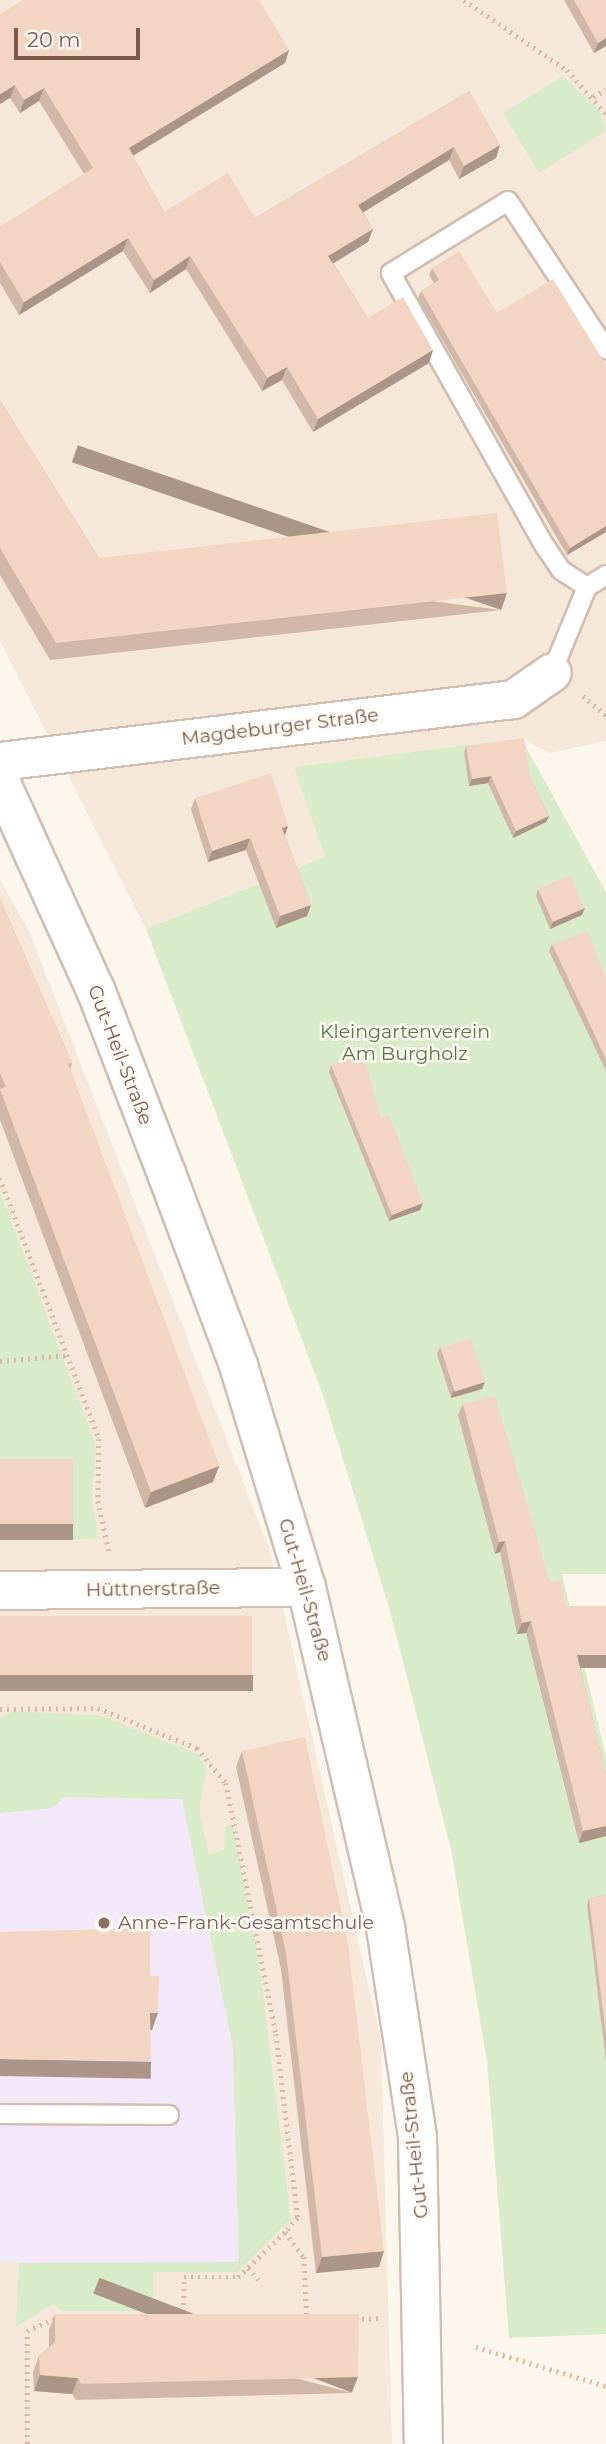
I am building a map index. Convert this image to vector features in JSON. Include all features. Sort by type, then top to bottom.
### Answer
[{"type":"street","name":"Magdeburger Straße","points":[[0,761],[513,699],[552,672]]},
{"type":"street","name":"Gut-Heil-Straße","points":[[0,781],[95,989],[166,1173],[238,1365],[306,1587],[385,1927],[417,2137],[423,2444]]},
{"type":"street","name":"Hüttnerstraße","points":[[0,1590],[306,1587]]},
{"type":"lane","points":[[587,587],[561,570],[544,545],[391,274],[509,201],[606,349]]},
{"type":"lane","points":[[552,672],[587,587],[606,575]]},
{"type":"lane","points":[[0,2114],[169,2115]]},
{"type":"path","points":[[464,0],[567,70],[606,114]]},
{"type":"path","points":[[593,97],[606,89]]},
{"type":"path","points":[[0,1178],[99,1439],[98,1501],[117,1589]]},
{"type":"path","points":[[0,1361],[68,1355]]},
{"type":"path","points":[[0,1709],[98,1708],[197,1748],[226,1783],[276,2034],[298,2218],[238,2277],[184,2277],[183,2319]]},
{"type":"path","points":[[285,2232],[304,2257],[307,2319]]},
{"type":"path","points":[[248,2267],[262,2283]]},
{"type":"path","points":[[27,2444],[27,2331],[37,2322],[65,2318]]},
{"type":"path","points":[[349,2319],[377,2318]]},
{"type":"path","points":[[170,2319],[197,2319]]},
{"type":"path","points":[[293,2319],[321,2319]]},
{"type":"path","points":[[476,2347],[606,2386]]},
{"type":"shaded area","points":[[0,0],[606,0],[606,741],[549,753],[521,738],[294,767],[325,857],[146,929],[0,641]]},
{"type":"shaded area","points":[[0,880],[29,931],[270,1551],[381,2042],[392,2444],[0,2444]]},
{"type":"shaded area","name":"Anne-Frank-Gesamtschule","points":[[0,1796],[182,1799],[233,2047],[239,2262],[0,2262]]},
{"type":"green space","points":[[563,76],[600,111],[606,131],[539,173],[503,113]]},
{"type":"green space","name":"Kleingartenverein Am Burgholz","points":[[521,738],[606,892],[606,1574],[562,1574],[606,1757],[606,2334],[509,2338],[487,2061],[451,1849],[388,1604],[323,1395],[146,929],[325,857],[294,767]]},
{"type":"green space","points":[[0,1191],[96,1446],[92,1501],[99,1538],[67,1540],[0,1476]]},
{"type":"green space","points":[[14,1711],[101,1716],[198,1754],[207,1769],[199,1809],[209,1855],[224,1850],[225,1826],[233,1825],[261,1976],[291,2219],[238,2272],[153,2272],[153,2311],[62,2311],[53,2304],[16,2327],[19,2263],[239,2262],[233,2047],[182,1799],[64,1797],[53,1808],[0,1813],[0,1717]]},
{"type":"building","points":[[23,0],[259,0],[289,50],[129,148],[164,212],[228,173],[255,218],[469,91],[500,145],[464,166],[454,147],[358,205],[373,229],[328,256],[368,318],[403,297],[433,350],[318,419],[287,367],[267,378],[190,256],[154,280],[128,238],[24,302],[0,262],[0,227],[93,168],[44,88],[24,100],[15,85],[0,94],[0,14]]},
{"type":"building","points":[[574,0],[606,0],[606,38],[598,43]]},
{"type":"building","points":[[459,251],[497,313],[553,279],[606,365],[606,526],[570,548],[421,291],[439,280],[432,268]]},
{"type":"building","points":[[0,400],[99,558],[497,513],[507,593],[56,643],[0,548]]},
{"type":"building","points":[[524,738],[530,776],[549,816],[516,831],[491,776],[472,779],[466,746]]},
{"type":"building","points":[[271,773],[288,826],[282,828],[311,905],[280,916],[250,838],[212,851],[195,798]]},
{"type":"building","points":[[570,875],[585,908],[553,922],[538,889]]},
{"type":"building","points":[[0,899],[72,1063],[68,1064],[219,1466],[151,1492],[0,1089],[6,1087],[0,1073]]},
{"type":"building","points":[[588,931],[606,979],[606,1059],[552,944]]},
{"type":"building","points":[[363,1055],[381,1118],[389,1115],[423,1203],[392,1215],[331,1065]]},
{"type":"building","points":[[471,1338],[485,1382],[455,1392],[441,1348]]},
{"type":"building","points":[[495,1396],[550,1582],[561,1580],[566,1606],[606,1606],[606,1655],[577,1655],[606,1774],[606,1826],[583,1831],[531,1621],[522,1623],[505,1541],[499,1542],[463,1404]]},
{"type":"building","points":[[0,1459],[73,1459],[73,1524],[0,1524]]},
{"type":"building","points":[[0,1616],[252,1616],[252,1675],[0,1675]]},
{"type":"building","points":[[305,1737],[348,1944],[384,2251],[322,2257],[286,1953],[242,1751]]},
{"type":"building","points":[[606,1895],[606,2035],[589,1898]]},
{"type":"building","points":[[150,1928],[150,1976],[159,1976],[158,2013],[150,2013],[151,2061],[0,2059],[0,1932]]},
{"type":"building","points":[[55,2314],[359,2314],[358,2377],[81,2384],[78,2378],[40,2375],[39,2356],[55,2342]]},
{"type":"place","name":"Anne-Frank-Gesamtschule","points":[[104,1923]]}]
